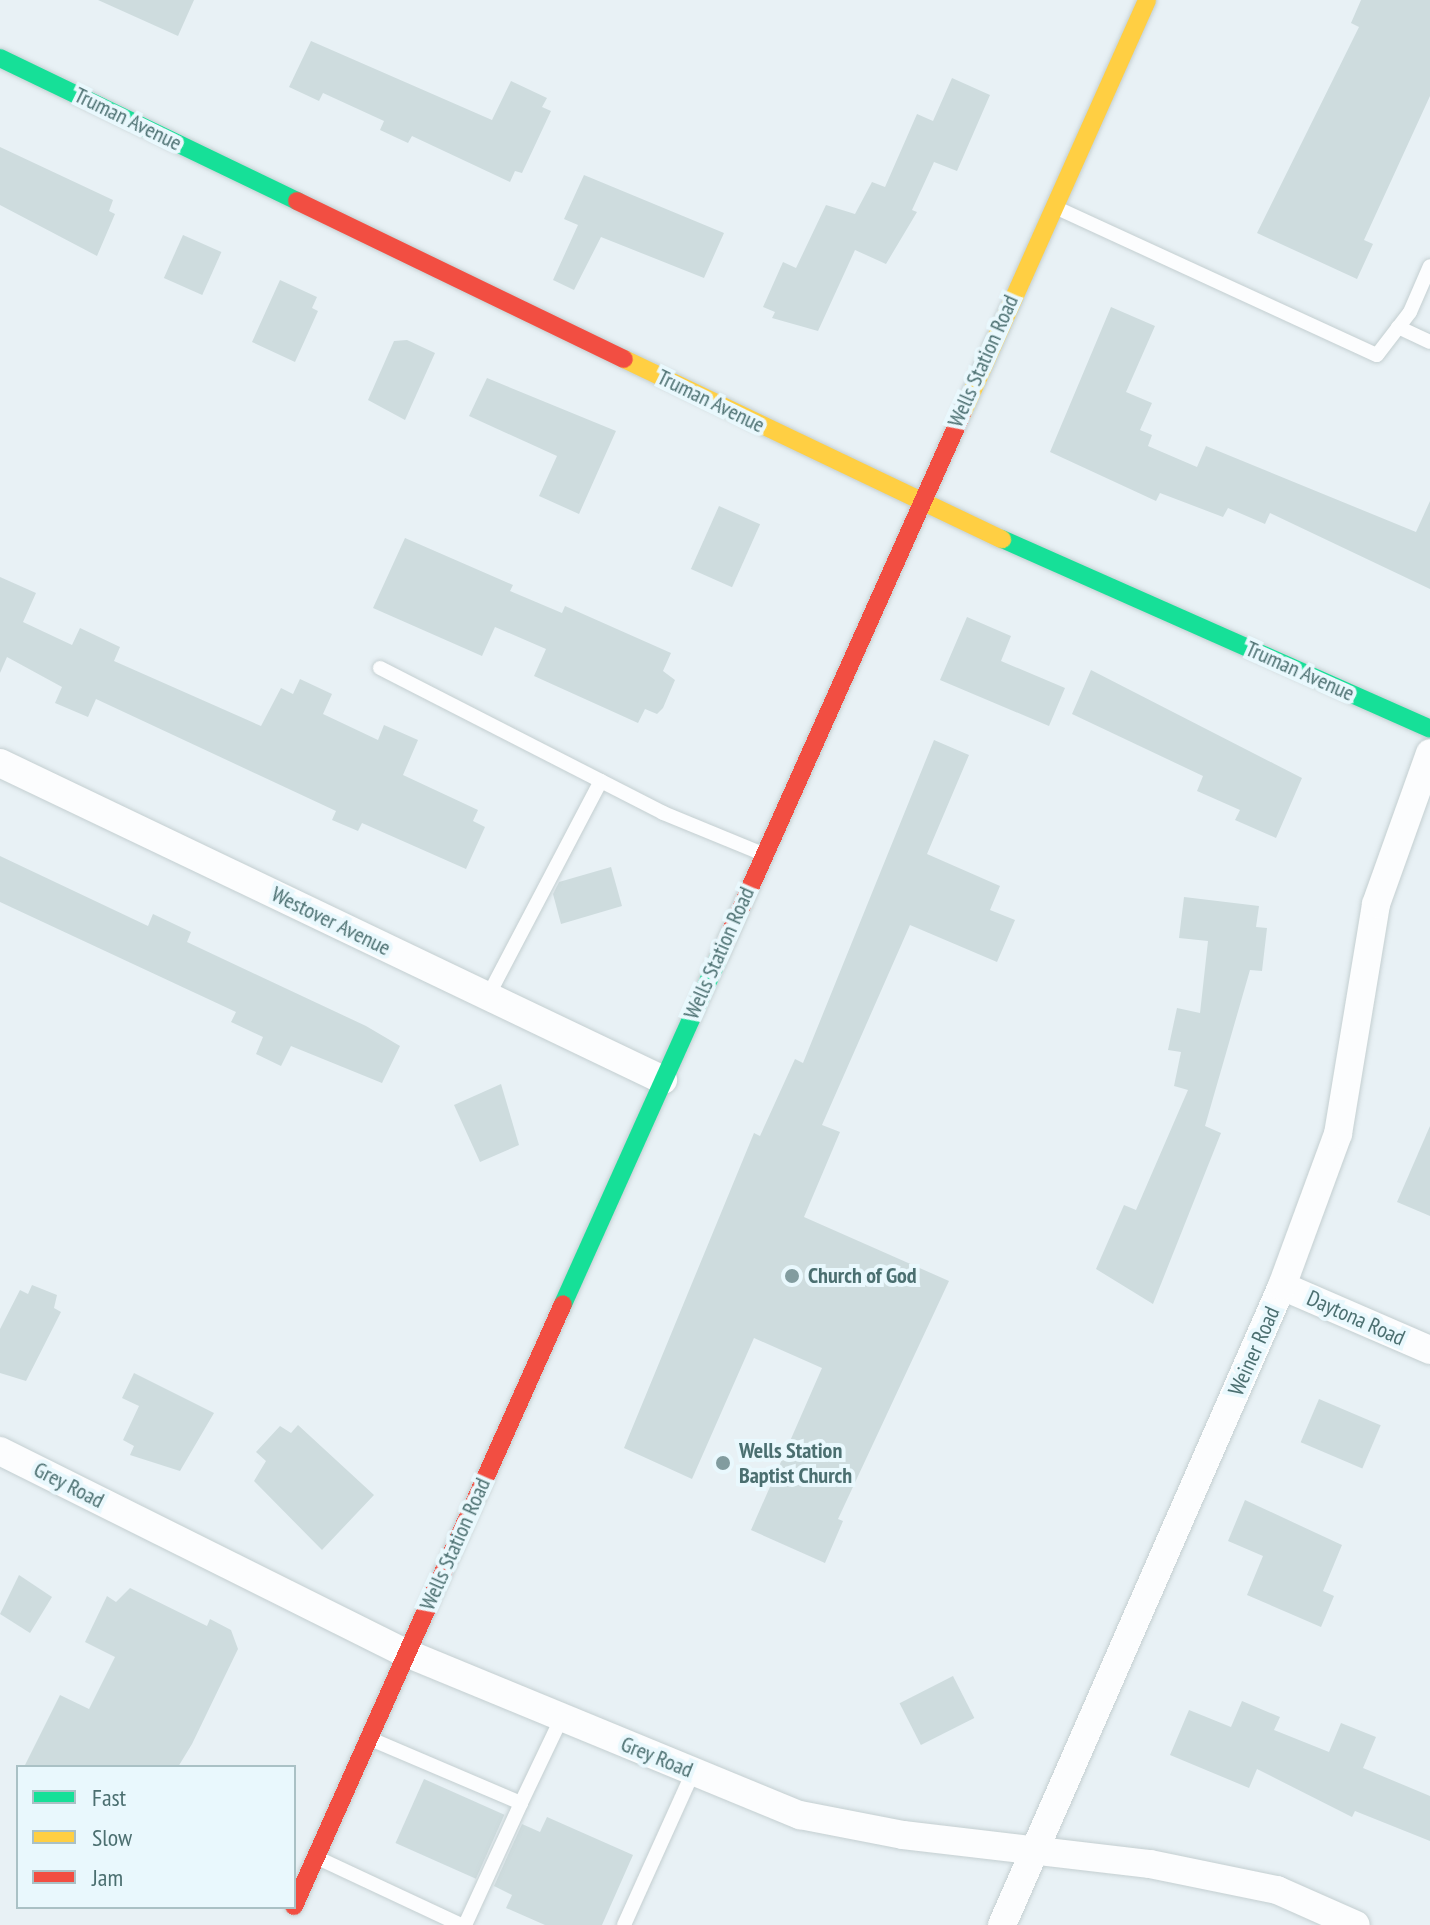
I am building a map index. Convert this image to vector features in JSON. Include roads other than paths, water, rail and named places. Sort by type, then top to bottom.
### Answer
[{"type":"street","name":"Wells Station Road","points":[[296,1902],[1147,0]]},
{"type":"street","name":"Truman Avenue","points":[[0,58],[920,502],[1430,729]]},
{"type":"street","name":"Weiner Road","points":[[1002,1925],[1282,1286],[1338,1134],[1376,904],[1430,753]]},
{"type":"street","name":"Westover Avenue","points":[[0,763],[663,1080]]},
{"type":"street","name":"Daytona Road","points":[[1282,1286],[1430,1350]]},
{"type":"street","name":"Grey Road","points":[[0,1451],[406,1653],[800,1815],[1036,1852],[1150,1864],[1277,1890],[1356,1925]]},
{"type":"lane","points":[[1053,206],[1377,355],[1398,327],[1430,266]]},
{"type":"lane","points":[[1398,327],[1430,342]]},
{"type":"lane","points":[[380,668],[601,781],[763,854]]},
{"type":"lane","points":[[488,996],[601,781]]},
{"type":"lane","points":[[316,1857],[463,1925],[562,1717]]},
{"type":"lane","points":[[368,1738],[521,1803]]},
{"type":"lane","points":[[624,1925],[693,1772]]},
{"type":"place","name":"Church of God","points":[[792,1276]]},
{"type":"place","name":"Wells Station Baptist Church","points":[[723,1463]]}]
